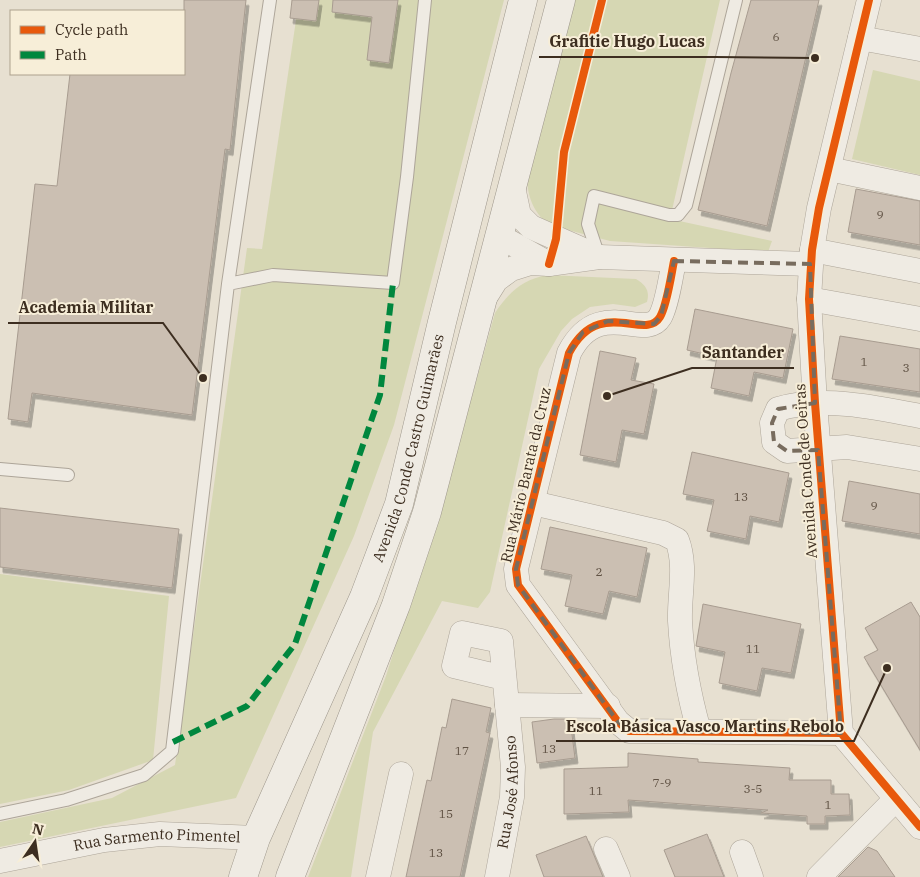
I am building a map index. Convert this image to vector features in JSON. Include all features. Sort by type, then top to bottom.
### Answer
[{"type":"main road","name":"Avenida Conde Castro Guimarães","points":[[243,877],[256,838],[364,597],[399,504],[473,193],[522,0]]},
{"type":"main road","name":"Avenida Conde Castro Guimarães","points":[[290,877],[396,605],[427,512],[486,296],[561,0]]},
{"type":"main road","points":[[473,193],[487,229],[501,237]]},
{"type":"street","name":"Avenida Conde de Oeiras","points":[[841,733],[818,450],[809,299],[811,257],[819,208],[869,0]]},
{"type":"street","points":[[860,38],[920,49]]},
{"type":"street","points":[[829,169],[920,188]]},
{"type":"street","points":[[513,187],[519,215],[531,227],[599,257]]},
{"type":"street","points":[[501,237],[549,264]]},
{"type":"street","points":[[486,296],[496,280],[511,269],[530,263],[549,264],[599,257],[674,261],[811,257],[920,271]]},
{"type":"street","name":"Rua Mário Barata da Cruz","points":[[674,261],[661,316],[654,324],[645,325],[608,321],[595,324],[583,332],[569,353],[516,568],[518,585],[618,722],[629,731],[841,733]]},
{"type":"street","points":[[809,299],[920,319]]},
{"type":"street","points":[[920,416],[894,410],[815,403],[795,404],[778,409],[772,423],[774,442],[787,451],[847,447],[920,459]]},
{"type":"street","name":"Rua Mário Barata da Cruz","points":[[533,503],[663,533],[677,540],[682,553],[680,618],[683,659],[699,731]]},
{"type":"street","name":"Rua José Afonso","points":[[497,877],[512,796],[513,767],[504,678]]},
{"type":"street","points":[[507,705],[608,706]]},
{"type":"street","points":[[841,733],[895,800],[920,827]]},
{"type":"street","points":[[378,877],[401,774]]},
{"type":"street","points":[[819,877],[895,800]]},
{"type":"street","name":"Rua Sarmento Pimentel","points":[[0,861],[104,840],[160,834],[256,838]]},
{"type":"street","points":[[606,849],[618,877]]},
{"type":"street","points":[[742,852],[751,877]]},
{"type":"lane","points":[[0,814],[66,800],[144,775],[172,751],[228,284],[270,0]]},
{"type":"lane","points":[[228,284],[273,275],[393,283],[407,176],[425,0]]},
{"type":"lane","points":[[599,257],[588,224],[594,196],[669,215],[678,215],[686,205],[736,0]]},
{"type":"lane","points":[[0,469],[68,475]]},
{"type":"highlighted area","points":[[674,261],[810,264],[815,403],[778,409],[772,423],[774,442],[787,451],[818,450],[841,733],[629,731],[618,722],[518,585],[516,569],[569,353],[583,332],[608,321],[654,324],[661,316]]},
{"type":"green space","points":[[299,0],[504,0],[394,425],[354,536],[236,798],[0,847],[0,822],[112,798],[175,765],[247,248],[262,249]]},
{"type":"green space","points":[[572,0],[720,0],[670,219],[772,241],[768,252],[610,241],[549,225],[539,215],[530,197],[527,175]]},
{"type":"green space","points":[[873,70],[920,81],[920,175],[852,159]]},
{"type":"green space","points":[[547,275],[636,279],[646,289],[648,295],[647,302],[635,307],[613,304],[590,307],[572,319],[561,331],[539,369],[490,592],[478,608],[442,601],[373,732],[351,877],[308,877],[386,676],[454,461],[495,313],[517,288],[530,280]]},
{"type":"green space","points":[[0,574],[169,596],[153,760],[69,790],[0,804]]},
{"type":"building","points":[[184,0],[246,0],[230,150],[225,149],[192,415],[32,393],[28,422],[8,419],[35,184],[57,186],[70,75],[185,75]]},
{"type":"building","points":[[292,0],[319,0],[316,21],[290,18]]},
{"type":"building","points":[[333,0],[398,0],[389,63],[367,60],[372,17],[332,12]]},
{"type":"building","points":[[751,0],[819,0],[767,226],[698,210],[731,73]]},
{"type":"building","points":[[856,189],[920,201],[920,245],[848,232]]},
{"type":"building","points":[[695,309],[793,329],[783,378],[754,372],[749,396],[711,388],[717,357],[687,350]]},
{"type":"building","points":[[840,336],[920,349],[920,392],[832,379]]},
{"type":"building","points":[[600,351],[636,358],[631,380],[654,384],[644,434],[622,430],[616,462],[580,455]]},
{"type":"building","points":[[692,452],[789,473],[779,522],[750,516],[746,539],[707,531],[714,500],[683,494]]},
{"type":"building","points":[[849,481],[920,494],[920,534],[842,521]]},
{"type":"building","points":[[0,508],[179,529],[172,588],[0,567]]},
{"type":"building","points":[[550,527],[647,548],[637,597],[609,591],[603,614],[565,606],[572,575],[541,569]]},
{"type":"building","points":[[911,602],[920,617],[920,750],[864,657],[878,650],[865,628]]},
{"type":"building","points":[[703,604],[801,624],[791,673],[762,668],[757,691],[719,683],[725,652],[696,646]]},
{"type":"building","points":[[452,699],[491,708],[486,732],[490,733],[460,877],[406,877],[427,780],[431,781],[442,727],[446,728]]},
{"type":"building","points":[[570,719],[575,758],[537,763],[532,722]]},
{"type":"building","points":[[628,753],[698,759],[698,762],[790,768],[789,780],[831,780],[831,794],[849,794],[850,815],[825,816],[825,824],[807,824],[807,816],[761,813],[768,810],[628,800],[629,812],[564,814],[564,769],[628,767]]},
{"type":"building","points":[[707,834],[724,877],[675,877],[664,850]]},
{"type":"building","points":[[586,836],[603,877],[544,877],[536,855]]},
{"type":"building","points":[[868,847],[877,851],[895,877],[838,877]]},
{"type":"marked path","points":[[173,742],[247,706],[295,644],[380,395],[393,283]]},
{"type":"cycle path","points":[[549,264],[556,239],[564,152],[602,0]]},
{"type":"cycle path","points":[[869,0],[819,208],[812,250],[809,299],[815,403],[841,733],[920,827]]},
{"type":"cycle path","points":[[674,261],[665,305],[660,317],[653,323],[644,325],[607,323],[594,326],[581,336],[569,353],[516,569],[518,585],[618,722],[629,731],[841,733]]},
{"type":"place","name":"Grafitie Hugo Lucas","points":[[815,58]]},
{"type":"place","name":"Academia Militar","points":[[203,378]]},
{"type":"place","name":"Santander","points":[[607,396]]},
{"type":"place","name":"Escola Básica Vasco Martins Rebolo","points":[[887,668]]}]
